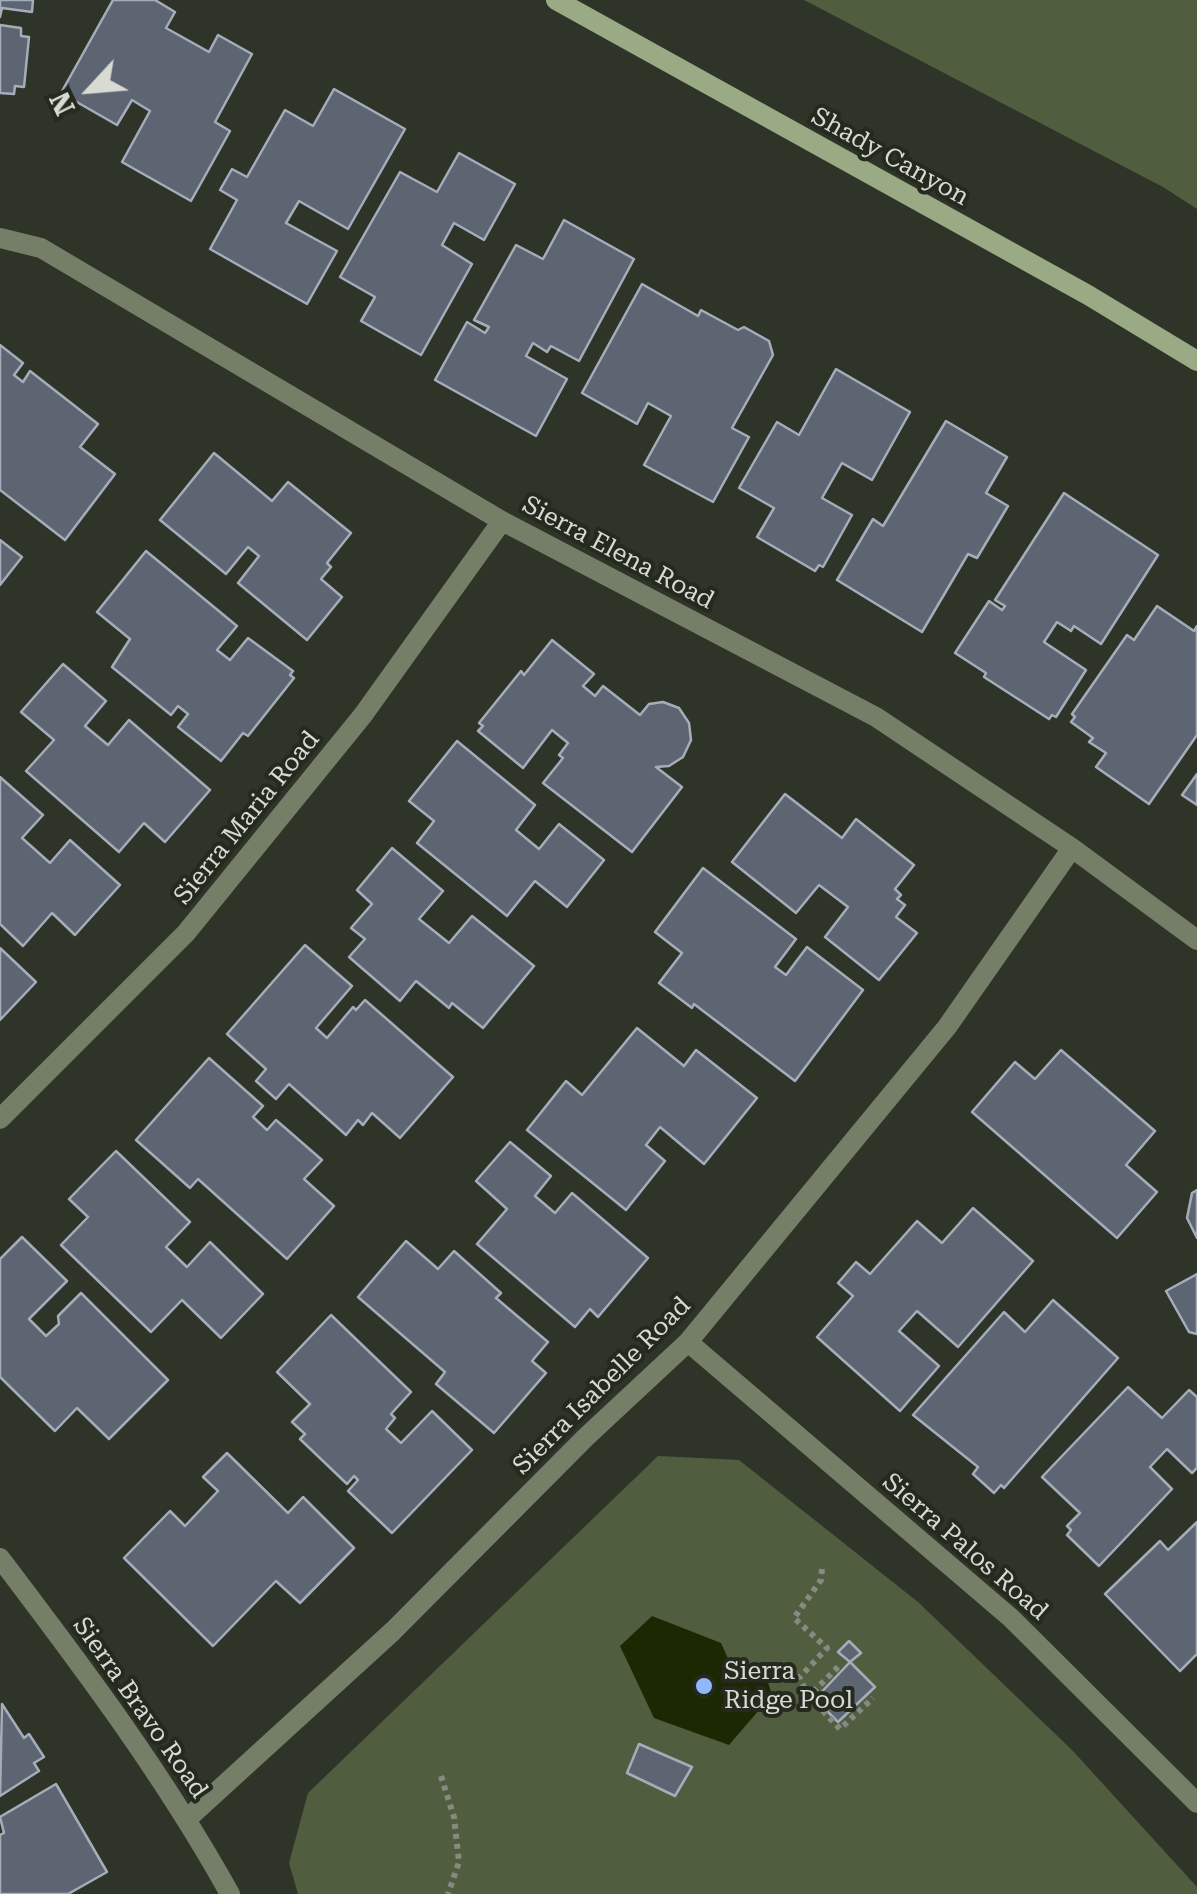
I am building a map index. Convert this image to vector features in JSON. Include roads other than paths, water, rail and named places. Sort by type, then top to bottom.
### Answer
[{"type":"main road","name":"Shady Canyon","points":[[556,0],[1088,295],[1197,361]]},
{"type":"street","name":"Sierra Elena Road","points":[[0,238],[41,248],[502,521],[876,717],[1072,848],[1197,940]]},
{"type":"street","name":"Sierra Maria Road","points":[[0,1119],[186,933],[362,715],[502,521]]},
{"type":"street","name":"Sierra Isabelle Road","points":[[188,1818],[393,1631],[586,1437],[688,1342],[947,1026],[1072,848]]},
{"type":"street","name":"Sierra Palos Road","points":[[688,1342],[1011,1618],[1197,1803]]},
{"type":"street","name":"Sierra Bravo Road","points":[[0,1558],[188,1818],[230,1894]]},
{"type":"place","name":"Sierra Ridge Pool","points":[[704,1686]]}]
